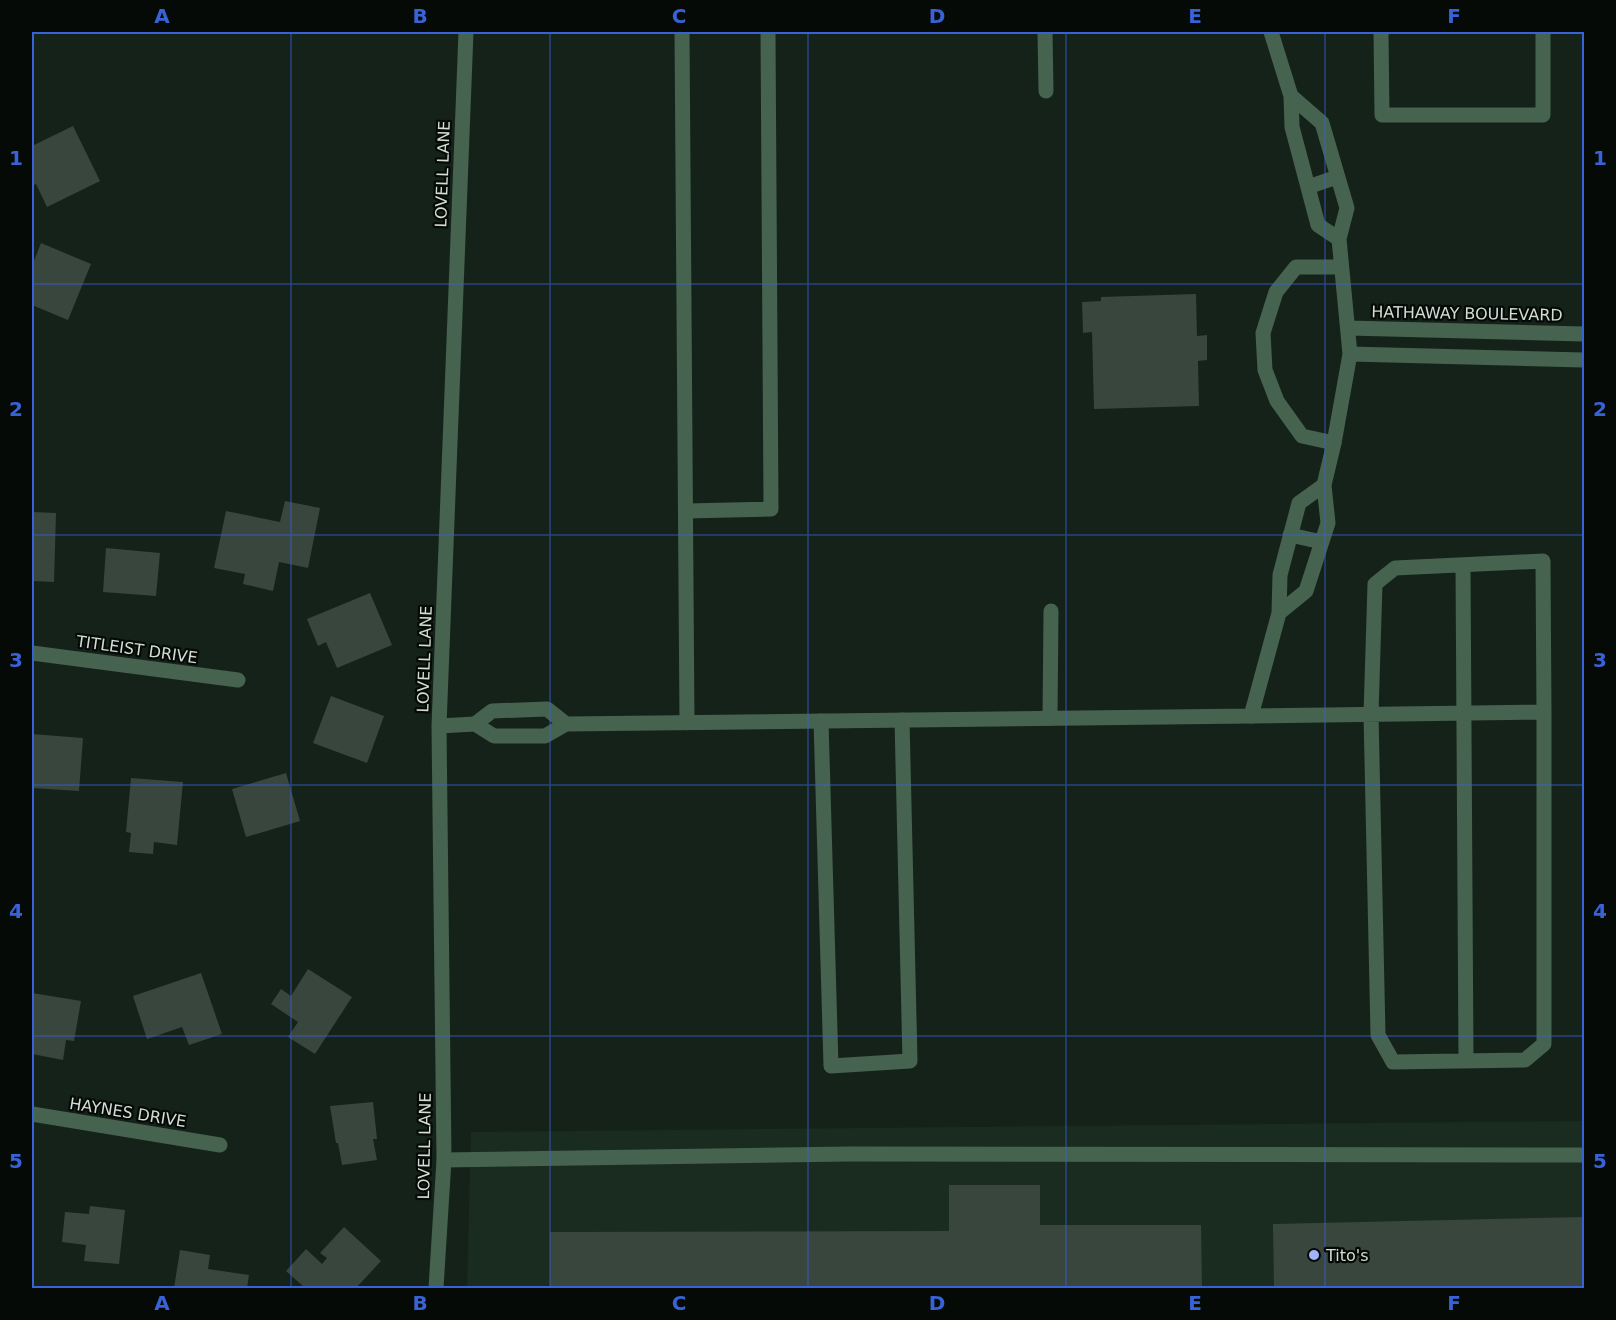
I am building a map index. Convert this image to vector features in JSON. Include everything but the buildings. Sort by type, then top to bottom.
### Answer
[{"type":"street","name":"LOVELL LANE","points":[[436,1288],[444,1160],[439,726],[466,32]]},
{"type":"street","points":[[682,32],[687,723]]},
{"type":"street","points":[[686,511],[771,509],[768,32]]},
{"type":"street","points":[[1045,32],[1046,90]]},
{"type":"street","points":[[1270,32],[1291,96],[1292,127],[1318,225],[1339,239]]},
{"type":"street","points":[[1381,32],[1383,114],[1543,115],[1543,32]]},
{"type":"street","points":[[1279,613],[1306,591],[1328,523],[1324,485],[1350,354],[1339,239],[1347,208],[1322,123],[1291,96]]},
{"type":"street","points":[[1308,187],[1337,177]]},
{"type":"street","points":[[1334,443],[1302,436],[1277,401],[1265,370],[1263,333],[1276,292],[1296,267],[1340,267]]},
{"type":"street","name":"HATHAWAY BOULEVARD","points":[[1348,328],[1584,334]]},
{"type":"street","points":[[1350,354],[1584,360]]},
{"type":"street","points":[[1251,716],[1279,613],[1280,575],[1299,503],[1324,485]]},
{"type":"street","points":[[1290,535],[1322,542]]},
{"type":"street","points":[[1543,561],[1544,712],[1544,1044],[1525,1060],[1393,1062],[1378,1035],[1371,714],[1375,584],[1395,568],[1543,561]]},
{"type":"street","points":[[1463,565],[1466,1061]]},
{"type":"street","points":[[1050,718],[1051,611]]},
{"type":"street","name":"TITLEIST DRIVE","points":[[32,653],[238,680]]},
{"type":"street","points":[[439,726],[475,724],[492,711],[547,709],[567,724]]},
{"type":"street","points":[[515,710],[516,736]]},
{"type":"street","points":[[475,724],[494,736],[544,736],[567,724],[1544,712]]},
{"type":"street","points":[[821,721],[831,1066],[910,1061],[902,720]]},
{"type":"street","name":"HAYNES DRIVE","points":[[32,1114],[220,1145]]},
{"type":"street","points":[[444,1160],[850,1154],[1584,1155]]},
{"type":"shaded area","points":[[1584,1121],[1584,1288],[467,1288],[471,1132]]},
{"type":"place","name":"Tito's","points":[[1314,1255]]}]
